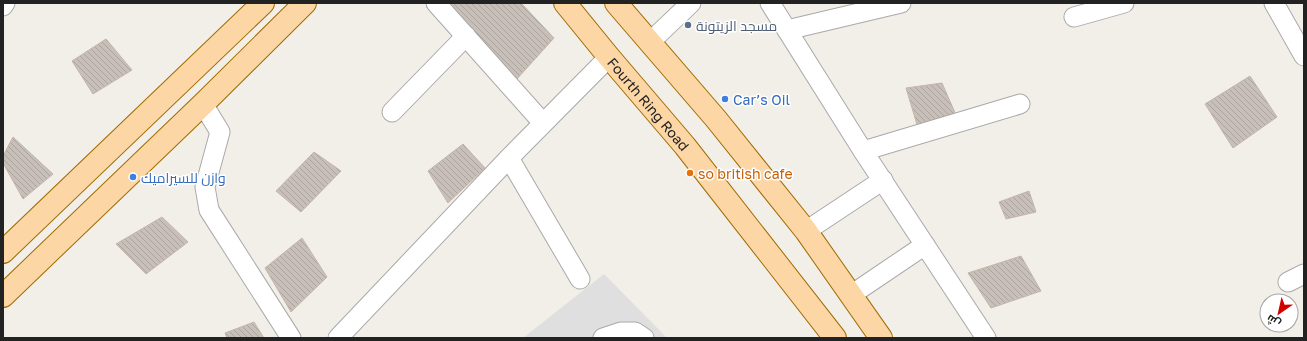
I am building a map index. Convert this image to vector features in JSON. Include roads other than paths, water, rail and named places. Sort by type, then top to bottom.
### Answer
[{"type":"main road","points":[[3,252],[263,3]]},
{"type":"main road","points":[[3,296],[203,104],[305,3]]},
{"type":"main road","name":"Fourth Ring Road","points":[[565,3],[609,57],[686,146],[835,338]]},
{"type":"main road","points":[[616,3],[716,119],[806,231],[881,338]]},
{"type":"street","points":[[436,3],[543,123]]},
{"type":"street","points":[[650,42],[690,3]]},
{"type":"street","points":[[770,3],[863,151],[986,338]]},
{"type":"street","points":[[787,30],[901,3]]},
{"type":"street","points":[[1074,17],[1124,3]]},
{"type":"street","points":[[1274,3],[1304,56]]},
{"type":"street","points":[[392,112],[466,36]]},
{"type":"street","points":[[338,338],[509,158],[609,57]]},
{"type":"street","points":[[203,104],[220,132],[219,144],[205,187],[208,210],[291,338]]},
{"type":"street","points":[[863,151],[1020,104]]},
{"type":"street","points":[[509,158],[580,279]]},
{"type":"street","points":[[806,231],[883,180]]},
{"type":"street","points":[[851,295],[925,245]]},
{"type":"street","points":[[603,338],[621,332],[635,332],[644,338]]},
{"type":"place","name":"مسجد الزيتونة","points":[[688,25]]},
{"type":"place","name":"Car’s Oil","points":[[725,99]]},
{"type":"place","name":"so british cafe","points":[[690,173]]},
{"type":"place","name":"وازن للسيراميك","points":[[133,177]]}]
